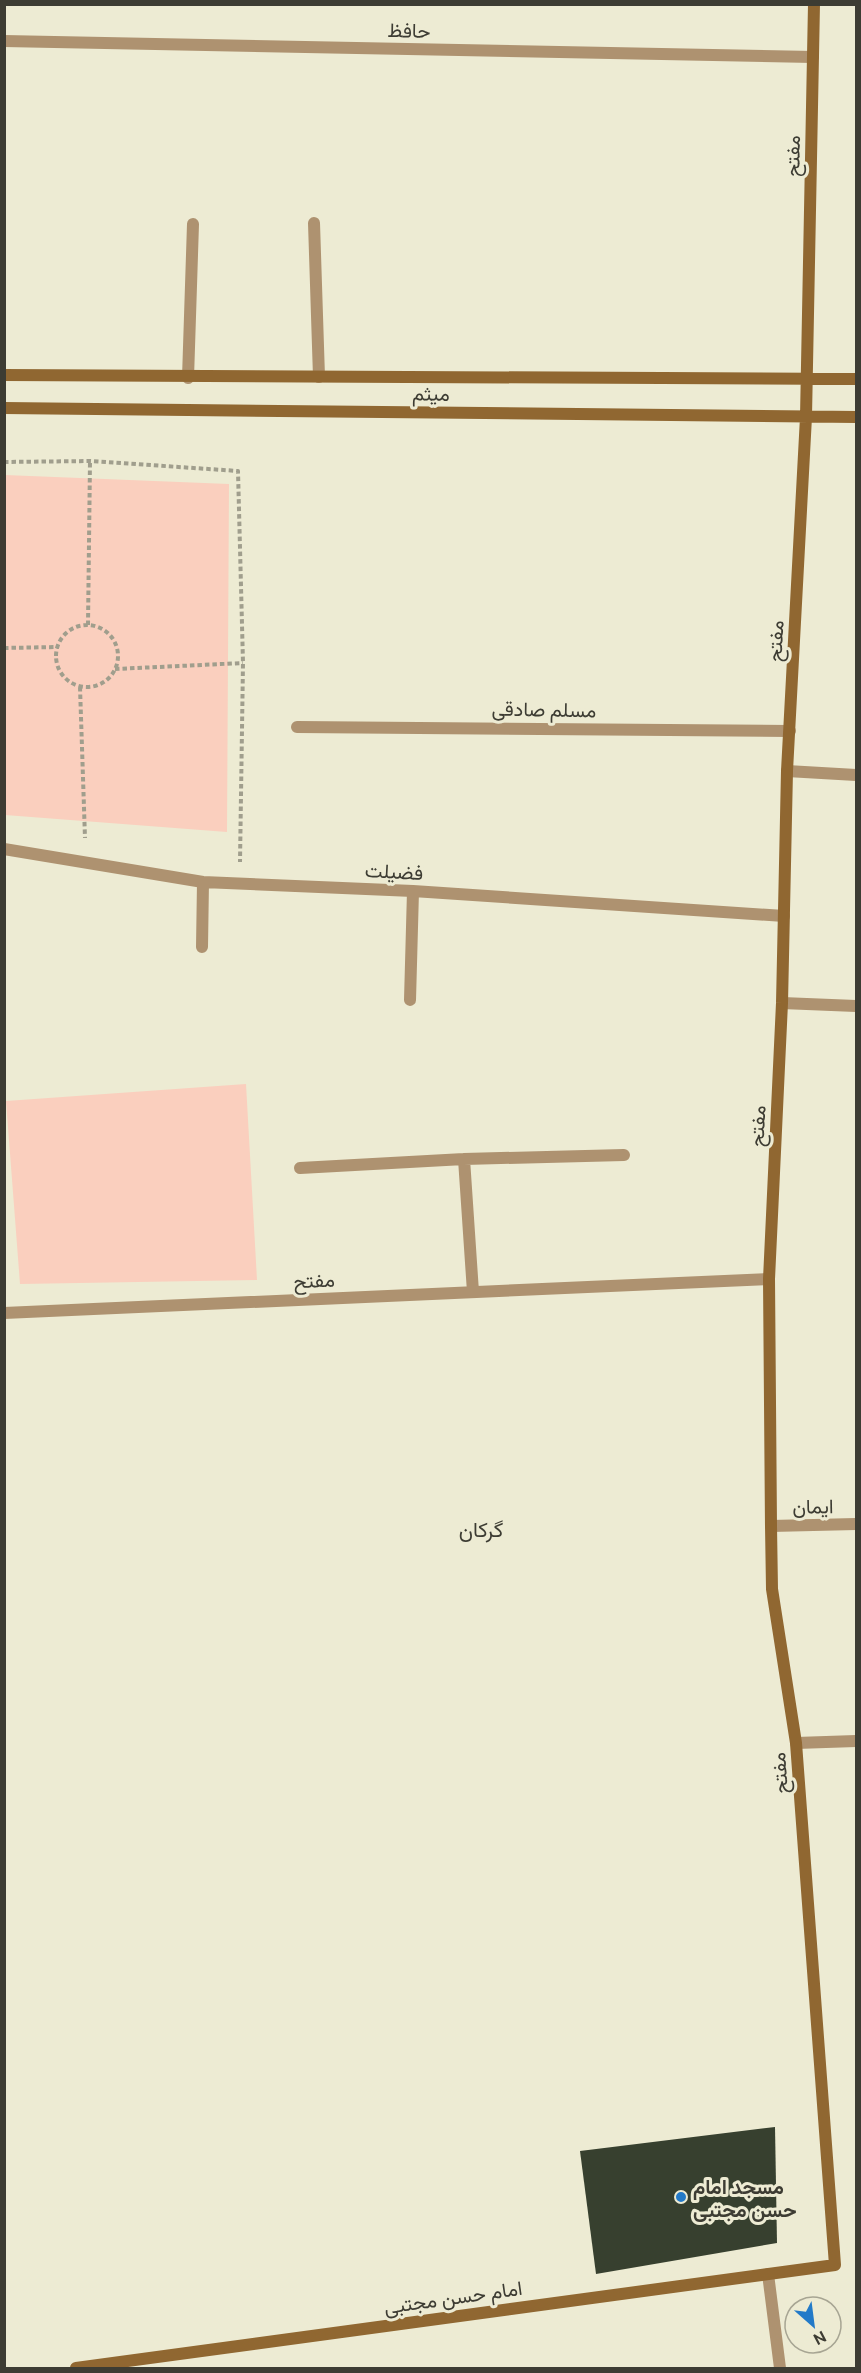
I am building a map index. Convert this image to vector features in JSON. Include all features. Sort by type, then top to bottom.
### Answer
[{"type":"street","name":"مفتح","points":[[814,4],[806,417],[787,771],[782,1003],[769,1279],[771,1588],[796,1743],[835,2265]]},
{"type":"street","name":"حافظ","points":[[4,41],[813,57]]},
{"type":"street","points":[[314,223],[318,377]]},
{"type":"street","points":[[188,378],[193,224]]},
{"type":"street","name":"میثم","points":[[4,375],[188,378],[856,379]]},
{"type":"street","name":"میثم","points":[[4,408],[856,417]]},
{"type":"street","name":"مسلم صادقی","points":[[297,727],[790,731]]},
{"type":"street","points":[[787,771],[856,775]]},
{"type":"street","name":"فضیلت","points":[[4,849],[203,882],[413,891],[784,916]]},
{"type":"street","points":[[202,947],[203,882]]},
{"type":"street","points":[[410,1000],[413,891]]},
{"type":"street","points":[[782,1003],[856,1006]]},
{"type":"street","points":[[300,1168],[464,1159],[624,1155]]},
{"type":"street","points":[[464,1159],[473,1292]]},
{"type":"street","name":"مفتح","points":[[4,1313],[769,1279]]},
{"type":"street","name":"ایمان","points":[[771,1526],[856,1524]]},
{"type":"street","points":[[796,1743],[856,1741]]},
{"type":"street","name":"امام حسن مجتبی","points":[[76,2368],[835,2265]]},
{"type":"street","points":[[768,2274],[780,2368]]},
{"type":"path","points":[[88,625],[90,461]]},
{"type":"path","points":[[4,462],[90,461],[238,471],[243,663],[240,884]]},
{"type":"path","points":[[88,625],[107,633],[114,640],[118,660],[109,678],[100,684],[80,687],[63,676],[56,657],[57,647],[69,631],[88,625]]},
{"type":"path","points":[[4,648],[57,647]]},
{"type":"path","points":[[115,669],[243,663]]},
{"type":"path","points":[[80,687],[86,863]]},
{"type":"shaded area","points":[[5,475],[229,484],[227,832],[5,815]]},
{"type":"shaded area","points":[[246,1084],[257,1280],[20,1284],[6,1101]]},
{"type":"building","name":"مسجد امام حسن مجتبی","points":[[775,2127],[777,2243],[596,2274],[580,2151]]},
{"type":"place","name":"مسجد امام حسن مجتبی","points":[[681,2197]]},
{"type":"district","name":"گرکان","points":[[481,1529]]}]
